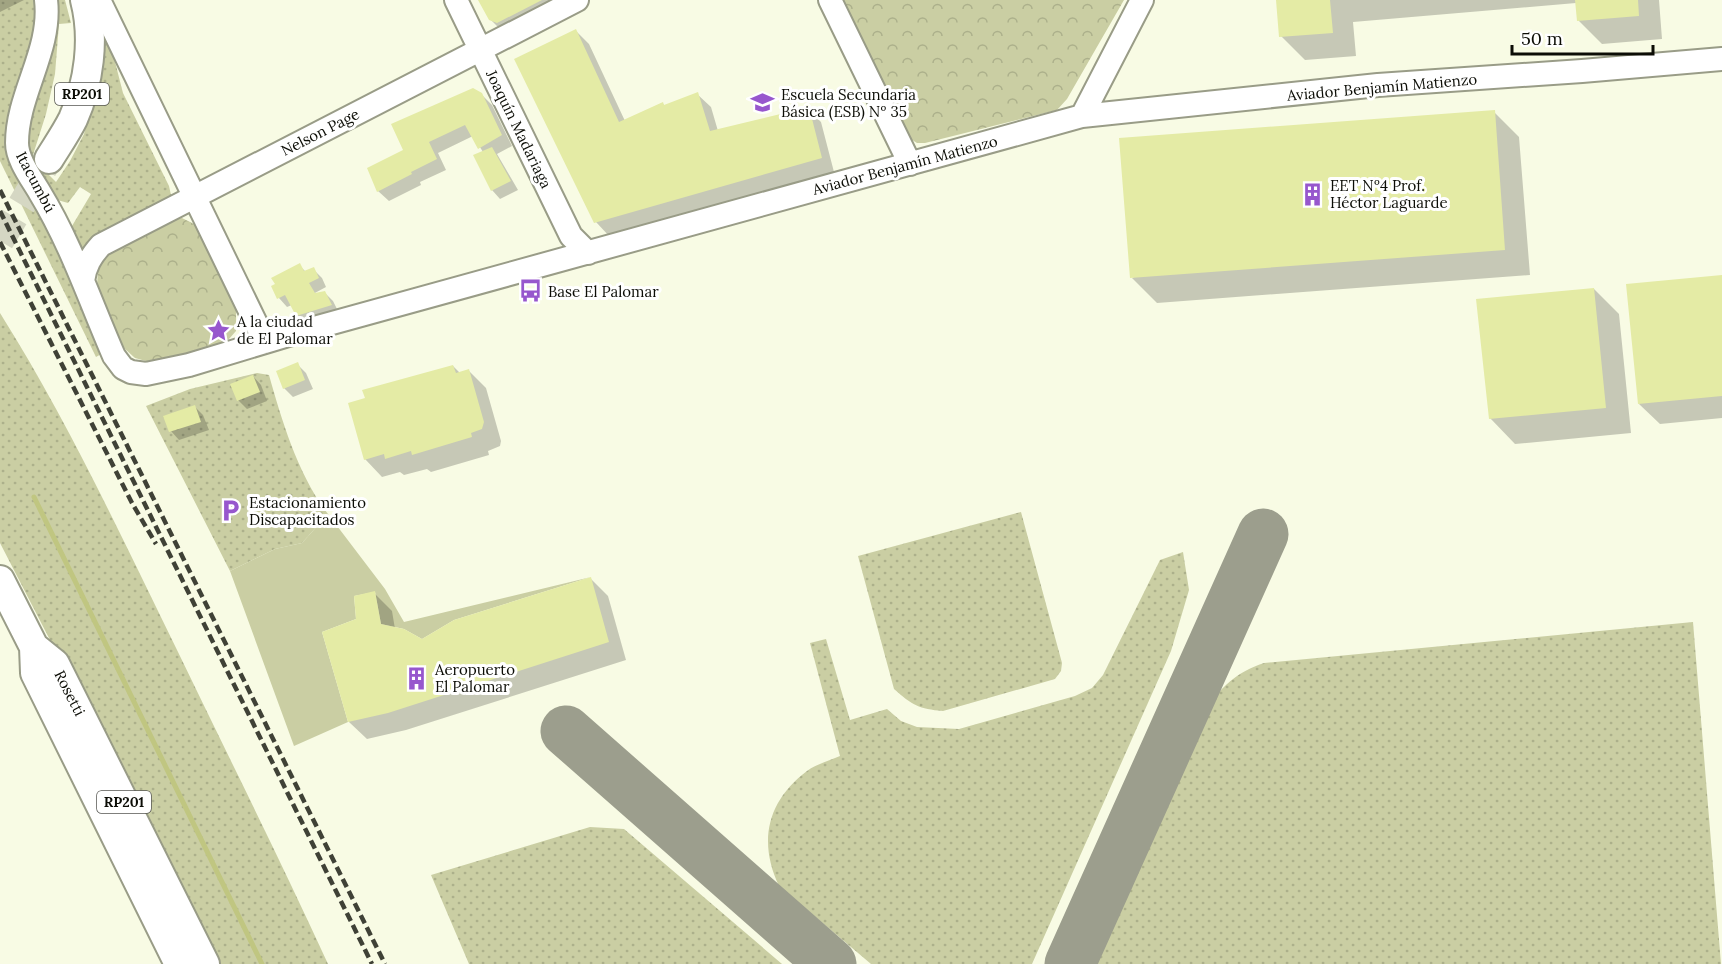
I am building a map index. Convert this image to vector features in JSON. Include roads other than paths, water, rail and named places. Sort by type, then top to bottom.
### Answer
[{"type":"main road","name":"RP201","points":[[75,0],[80,33],[74,85],[68,106],[45,156],[72,121],[85,83],[90,54],[85,0]]},
{"type":"main road","points":[[0,580],[6,599]]},
{"type":"main road","name":"RP201","points":[[6,599],[34,647]]},
{"type":"main road","name":"Rosetti","points":[[34,647],[35,673],[179,964]]},
{"type":"main road","name":"Rosetti","points":[[34,647],[55,664],[205,964]]},
{"type":"street","name":"Itacumbú","points":[[46,0],[46,20],[38,62],[19,122],[17,146],[25,167],[58,225],[114,356]]},
{"type":"street","points":[[99,0],[265,342]]},
{"type":"street","name":"Joaquín Madariaga","points":[[456,0],[571,236],[588,253]]},
{"type":"street","name":"Nelson Page","points":[[83,281],[90,258],[101,245],[577,0]]},
{"type":"street","points":[[830,0],[909,164]]},
{"type":"street","points":[[1082,116],[1142,0]]},
{"type":"street","name":"Aviador Benjamín Matienzo","points":[[114,356],[123,368],[147,375],[189,366],[265,342],[1082,116],[1378,85],[1722,59]]},
{"type":"waterway","points":[[34,497],[262,964]]},
{"type":"tunnel","points":[[0,241],[49,159]]},
{"type":"railway","points":[[0,190],[385,964]]},
{"type":"railway","points":[[0,211],[372,964]]},
{"type":"railway","points":[[0,242],[132,503],[156,544]]},
{"type":"place","name":"Escuela Secundaria Básica (ESB) Nº 35","points":[[763,103]]},
{"type":"place","name":"EET Nº4 Prof. Héctor Laguarde","points":[[1312,194]]},
{"type":"place","name":"Base El Palomar","points":[[530,291]]},
{"type":"place","name":"A la ciudad de El Palomar","points":[[219,330]]},
{"type":"place","name":"Estacionamiento Discapacitados","points":[[231,511]]},
{"type":"place","name":"Aeropuerto El Palomar","points":[[417,678]]}]
